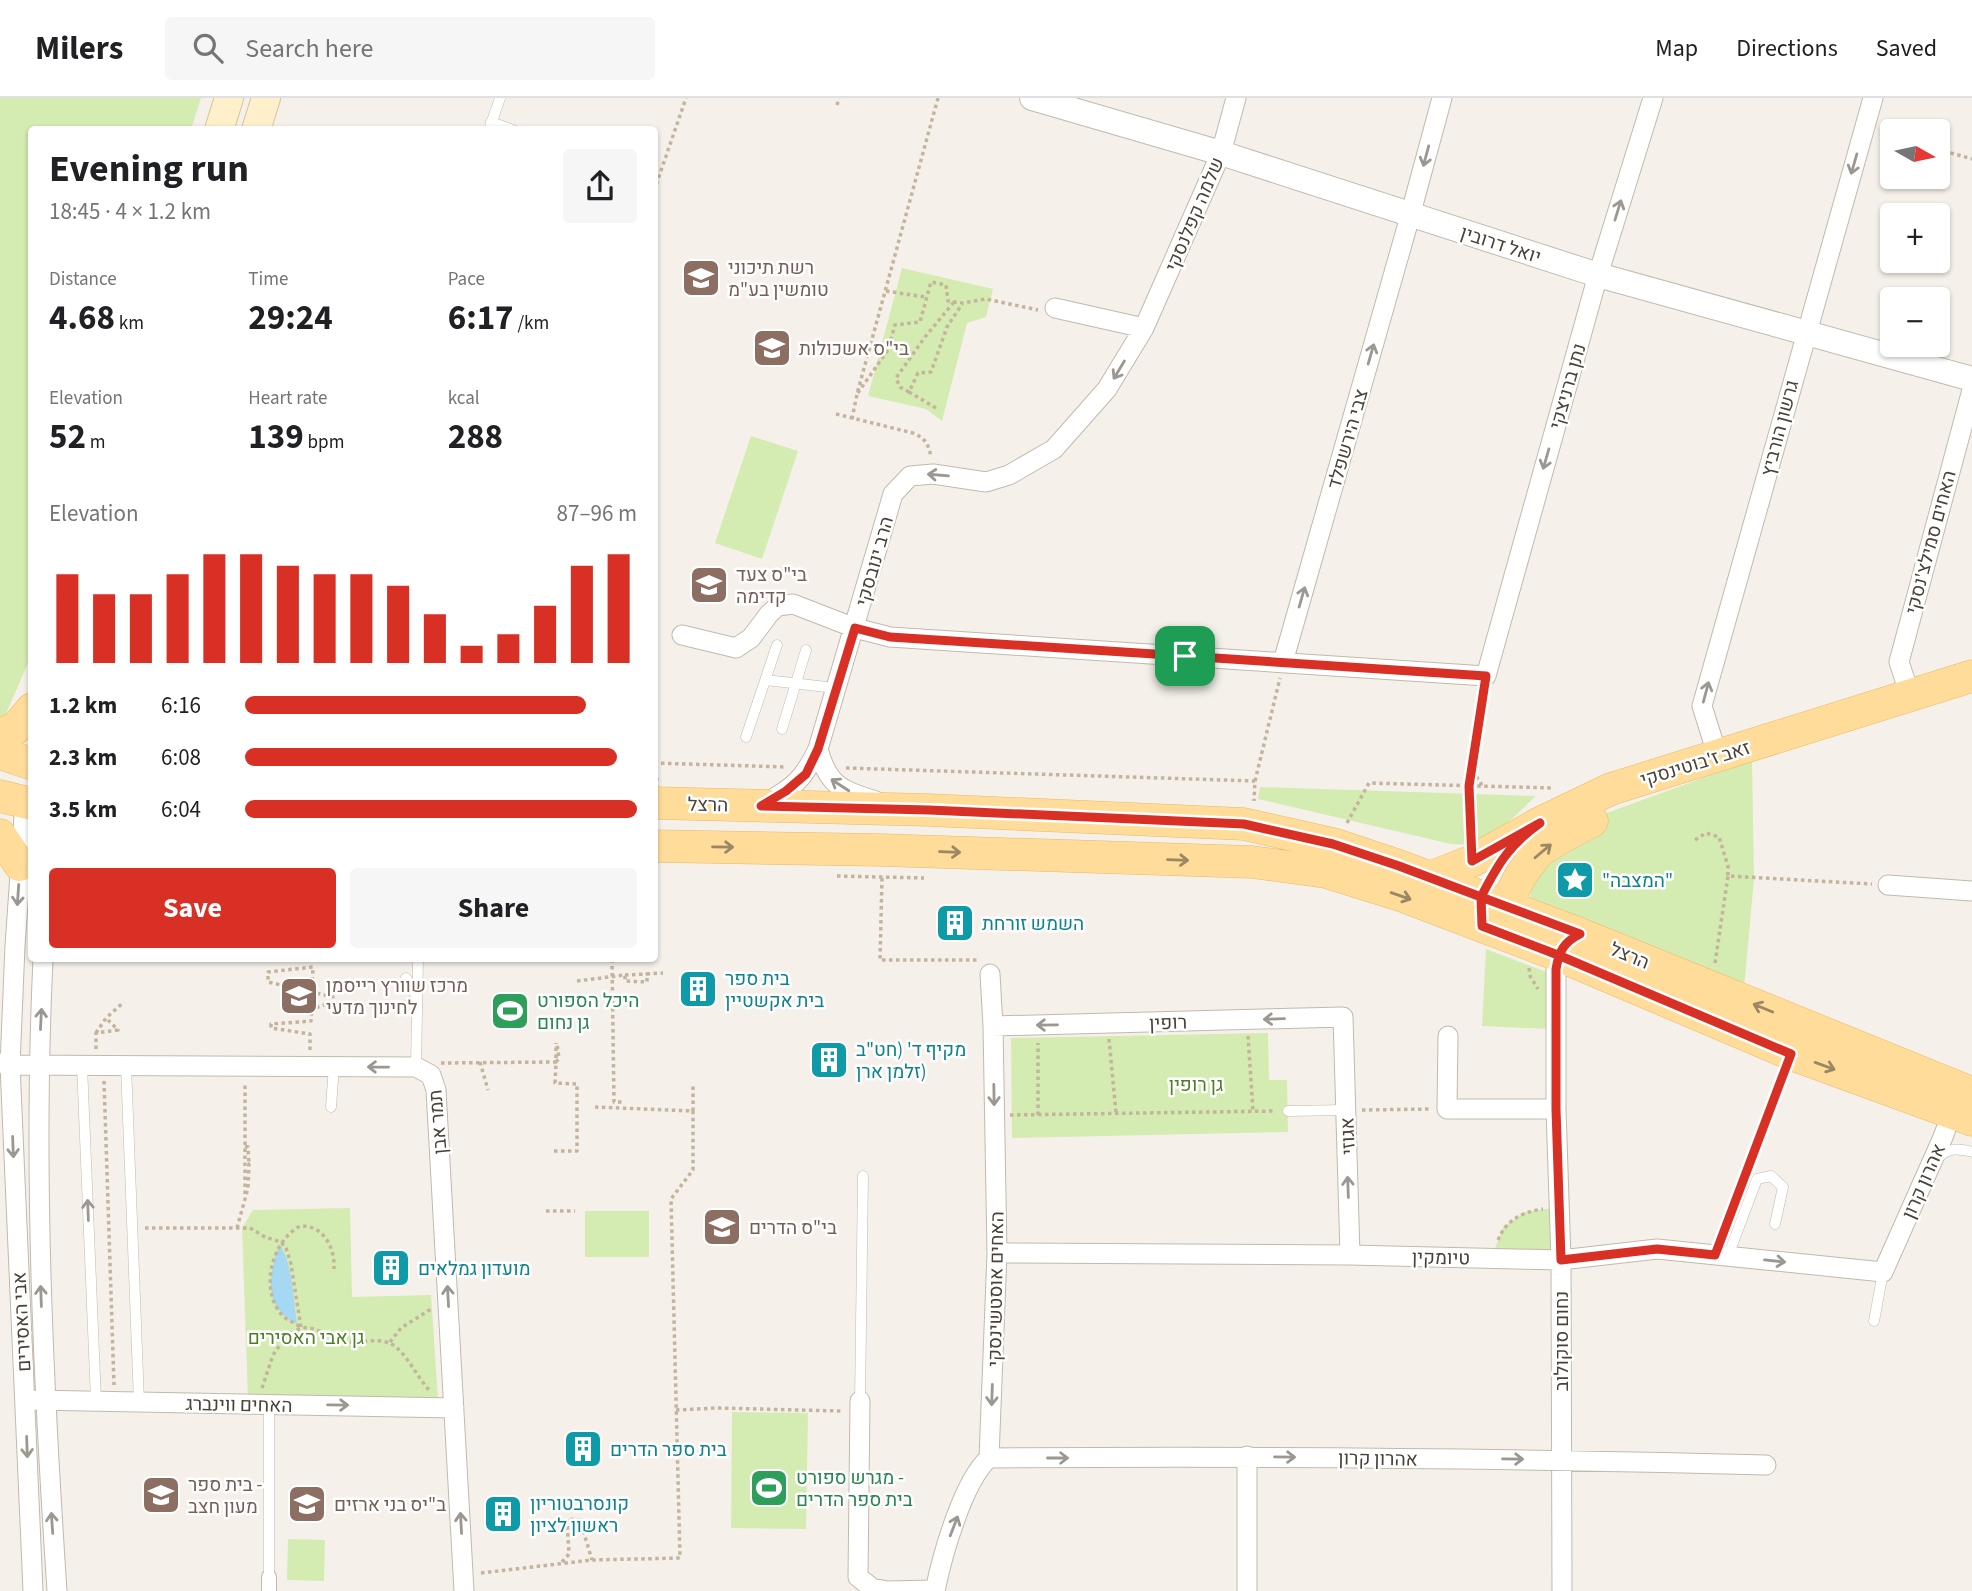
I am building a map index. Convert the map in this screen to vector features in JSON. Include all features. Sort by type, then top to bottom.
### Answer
[{"type":"main road","points":[[220,126],[229,98]]},
{"type":"main road","points":[[257,126],[266,98]]},
{"type":"main road","name":"זאב ז'בוטינסקי","points":[[1429,878],[1472,861],[1540,823],[1611,789],[1972,676]]},
{"type":"main road","name":"זאב ז'בוטינסקי","points":[[1489,910],[1538,852],[1604,814],[1752,760],[1972,694]]},
{"type":"main road","points":[[0,734],[16,728],[28,714]]},
{"type":"main road","points":[[0,753],[28,764]]},
{"type":"main road","points":[[19,801],[28,776]]},
{"type":"main road","name":"הרצל","points":[[658,786],[761,806],[929,810],[1244,824],[1333,844],[1429,878],[1489,910],[1569,945],[1791,1054],[1965,1103]]},
{"type":"main road","points":[[1489,910],[1505,853],[1540,823]]},
{"type":"main road","points":[[0,835],[20,865]]},
{"type":"main road","name":"הרצל","points":[[658,846],[1252,862],[1326,872],[1402,896],[1489,910]]},
{"type":"main road","name":"הרצל","points":[[1569,945],[1712,988],[1965,1103]]},
{"type":"street","name":"שלמה קפלנסקי","points":[[893,494],[910,476],[933,474],[986,482],[1010,475],[1054,449],[1107,389],[1144,328],[1221,153],[1236,98]]},
{"type":"street","name":"צבי הירשפלד","points":[[1283,662],[1442,98]]},
{"type":"street","name":"נתן ברניצקי","points":[[1486,676],[1598,275],[1653,98]]},
{"type":"street","name":"גרשון הורביץ","points":[[1718,757],[1702,706],[1872,98]]},
{"type":"street","name":"יואל דרובין","points":[[1038,99],[1221,153],[1598,275],[1972,379]]},
{"type":"street","points":[[1055,308],[1144,328]]},
{"type":"street","name":"האחים סמילצ'נסקי","points":[[1910,695],[1899,662],[1972,390]]},
{"type":"street","name":"הרב ינובסקי","points":[[761,806],[786,791],[806,774],[818,749],[893,494]]},
{"type":"street","points":[[682,635],[736,648],[751,638],[778,606],[793,604],[855,628],[890,637],[1486,676]]},
{"type":"street","points":[[818,749],[827,776],[850,792],[875,800],[929,810]]},
{"type":"street","name":"אבי האסירים","points":[[19,801],[20,865],[3,1066],[34,1400],[57,1591]]},
{"type":"street","points":[[1888,885],[1972,891]]},
{"type":"street","name":"נחום סוקולוב","points":[[1562,1591],[1561,1260],[1556,1109],[1569,945]]},
{"type":"street","name":"אבי האסירים","points":[[33,1591],[34,1400],[39,1245],[38,1065],[43,962]]},
{"type":"street","name":"האחים אוסטשינסקי","points":[[989,1458],[998,1253],[990,974]]},
{"type":"street","name":"רופין","points":[[993,1026],[1343,1017]]},
{"type":"street","name":"אגוזי","points":[[1343,1017],[1350,1255]]},
{"type":"street","points":[[1448,1036],[1447,1109],[1556,1109]]},
{"type":"street","name":"תמר אבן","points":[[3,1066],[416,1067],[431,1075],[436,1090],[464,1583]]},
{"type":"street","name":"אהרון קרון","points":[[1883,1272],[1931,1164],[1965,1103]]},
{"type":"street","name":"טיומקין","points":[[998,1253],[1350,1255],[1561,1260],[1657,1249],[1883,1272]]},
{"type":"street","name":"האחים ווינברג","points":[[34,1400],[454,1408]]},
{"type":"street","points":[[860,1401],[858,1577],[872,1588],[887,1591],[935,1590],[944,1553],[968,1490],[979,1466],[989,1458]]},
{"type":"street","points":[[1247,1456],[1247,1591]]},
{"type":"street","name":"אהרון קרון","points":[[989,1458],[1247,1456],[1766,1465]]},
{"type":"lane","points":[[490,126],[500,98]]},
{"type":"lane","points":[[746,737],[777,645]]},
{"type":"lane","points":[[782,730],[806,650]]},
{"type":"lane","points":[[766,680],[835,688]]},
{"type":"lane","points":[[416,1067],[418,962]]},
{"type":"lane","points":[[406,978],[417,998]]},
{"type":"lane","points":[[82,1065],[105,1401]]},
{"type":"lane","points":[[126,1065],[139,1402]]},
{"type":"lane","points":[[331,1107],[334,1066]]},
{"type":"lane","points":[[1288,1111],[1346,1110]]},
{"type":"lane","points":[[1931,1164],[1943,1152],[1957,1148],[1972,1152]]},
{"type":"lane","points":[[860,1401],[863,1176]]},
{"type":"lane","points":[[1728,1256],[1757,1179],[1770,1176],[1783,1187],[1775,1224]]},
{"type":"lane","points":[[1874,1321],[1883,1272]]},
{"type":"lane","points":[[266,1404],[269,1584]]},
{"type":"path","points":[[658,179],[686,98]]},
{"type":"path","points":[[837,105],[839,98]]},
{"type":"path","points":[[852,419],[938,98]]},
{"type":"path","points":[[1950,153],[1972,159]]},
{"type":"path","points":[[857,394],[888,350],[895,326],[920,322],[931,282],[946,285],[948,301],[963,303],[986,299],[1050,313],[1055,308]]},
{"type":"path","points":[[886,291],[925,297]]},
{"type":"path","points":[[936,408],[900,387],[896,378],[954,302]]},
{"type":"path","points":[[909,392],[918,373],[930,372],[947,327],[963,303]]},
{"type":"path","points":[[836,414],[924,438],[929,447],[933,474]]},
{"type":"path","points":[[1254,803],[1255,781],[1283,662]]},
{"type":"path","points":[[1472,861],[1469,786],[1486,676]]},
{"type":"path","points":[[658,763],[793,767],[806,774]]},
{"type":"path","points":[[827,776],[846,768],[1255,781]]},
{"type":"path","points":[[1471,769],[1481,786]]},
{"type":"path","points":[[1345,826],[1369,783],[1559,788]]},
{"type":"path","points":[[1695,839],[1706,833],[1718,837],[1728,866],[1712,988]]},
{"type":"path","points":[[826,875],[937,878]]},
{"type":"path","points":[[1728,876],[1888,885]]},
{"type":"path","points":[[881,877],[880,960],[989,960],[990,974]]},
{"type":"path","points":[[612,962],[614,1102],[625,1102]]},
{"type":"path","points":[[309,1066],[310,1021],[312,991],[313,967],[268,972],[268,982],[312,991],[333,997],[331,1003],[311,1009]]},
{"type":"path","points":[[577,982],[612,976],[663,973]]},
{"type":"path","points":[[625,975],[625,981],[646,982],[647,974]]},
{"type":"path","points":[[96,1040],[96,1033],[106,1018],[124,1002]]},
{"type":"path","points":[[96,1033],[118,1030],[106,1018]]},
{"type":"path","points":[[1247,1020],[1254,1111]]},
{"type":"path","points":[[310,1021],[271,1024],[271,1028],[310,1034]]},
{"type":"path","points":[[1038,1115],[1039,1050]]},
{"type":"path","points":[[1744,1178],[1791,1054]]},
{"type":"path","points":[[1112,1059],[1116,1113]]},
{"type":"path","points":[[416,1067],[445,1062],[556,1062],[555,1083],[577,1084],[577,1151],[554,1151]]},
{"type":"path","points":[[480,1062],[488,1090]]},
{"type":"path","points":[[104,1065],[105,1401]]},
{"type":"path","points":[[237,1228],[245,1194],[245,1066]]},
{"type":"path","points":[[464,1583],[560,1563],[680,1558],[671,1199],[693,1170],[693,1085]]},
{"type":"path","points":[[594,1107],[693,1111]]},
{"type":"path","points":[[1346,1110],[1447,1109]]},
{"type":"path","points":[[995,1115],[1288,1111]]},
{"type":"path","points":[[245,1146],[248,1147],[251,1164],[245,1194]]},
{"type":"path","points":[[1491,1259],[1503,1227],[1525,1212],[1559,1207]]},
{"type":"path","points":[[546,1211],[575,1211]]},
{"type":"path","points":[[132,1229],[173,1226],[250,1228],[281,1242],[291,1264],[301,1328]]},
{"type":"path","points":[[334,1269],[330,1246],[316,1229],[300,1226],[283,1238],[273,1263],[270,1288],[282,1316],[301,1328],[315,1329],[328,1338],[349,1343],[365,1340],[390,1342],[400,1351],[425,1386],[438,1399],[454,1408]]},
{"type":"path","points":[[390,1342],[401,1328],[419,1315],[448,1303]]},
{"type":"path","points":[[266,1404],[262,1384],[274,1355],[286,1336],[301,1328]]},
{"type":"path","points":[[676,1410],[717,1408],[841,1411]]},
{"type":"path","points":[[560,1563],[569,1554],[567,1519],[580,1520],[592,1560]]},
{"type":"green space","points":[[0,98],[201,98],[192,126],[28,126],[28,663],[5,716],[0,716]]},
{"type":"green space","points":[[902,268],[993,289],[986,317],[967,323],[942,421],[926,409],[868,396]]},
{"type":"green space","points":[[751,436],[798,451],[762,559],[715,543]]},
{"type":"green space","points":[[1752,760],[1754,878],[1743,1000],[1538,919],[1530,898],[1532,877],[1604,814]]},
{"type":"green space","points":[[1260,787],[1536,796],[1484,845],[1451,844],[1258,799]]},
{"type":"green space","points":[[1486,949],[1552,974],[1551,1029],[1482,1026]]},
{"type":"green space","name":"גן רופין","points":[[1268,1033],[1269,1080],[1287,1080],[1288,1132],[1012,1138],[1011,1038]]},
{"type":"green space","points":[[1559,1207],[1561,1260],[1491,1259],[1503,1227],[1525,1212]]},
{"type":"green space","name":"גן אבי האסירים","points":[[350,1208],[352,1297],[431,1295],[438,1399],[248,1397],[242,1228],[253,1210]]},
{"type":"green space","points":[[585,1211],[649,1211],[649,1257],[585,1257]]},
{"type":"green space","name":"מגרש ספורט - בית ספר הדרים","points":[[732,1412],[808,1413],[806,1529],[731,1528]]},
{"type":"green space","points":[[288,1539],[325,1540],[324,1581],[287,1580]]},
{"type":"water","points":[[279,1246],[290,1270],[297,1324],[278,1309],[273,1300],[272,1269]]},
{"type":"place","name":"רשת תיכוני טומשין בע\"מ","points":[[701,278]]},
{"type":"place","name":"בי\"ס אשכולות","points":[[772,348]]},
{"type":"place","name":"בי\"ס צעד קדימה","points":[[709,585]]},
{"type":"place","name":"\"המצבה\"","points":[[1575,880]]},
{"type":"place","name":"השמש זורחת","points":[[955,923]]},
{"type":"place","name":"בית ספר בית אקשטיין","points":[[698,989]]},
{"type":"place","name":"מרכז שוורץ רייסמן לחינוך מדעי","points":[[299,996]]},
{"type":"place","name":"היכל הספורט גן נחום","points":[[510,1011]]},
{"type":"place","name":"מקיף ד' (חט\"ב זלמן ארן)","points":[[829,1060]]},
{"type":"place","name":"בי\"ס הדרים","points":[[722,1227]]},
{"type":"place","name":"מועדון גמלאים","points":[[391,1268]]},
{"type":"place","name":"בית ספר הדרים","points":[[583,1449]]},
{"type":"place","name":"מגרש ספורט - בית ספר הדרים","points":[[769,1488]]},
{"type":"place","name":"בית ספר - מעון חצב","points":[[161,1495]]},
{"type":"place","name":"ב\"יס בני ארזים","points":[[307,1504]]},
{"type":"place","name":"קונסרבטוריון ראשון לציון","points":[[503,1514]]},
{"type":"route","points":[[1185,656],[890,637],[855,628],[818,749],[806,774],[786,791],[761,806],[929,810],[1244,824],[1333,844],[1481,897],[1482,926],[1558,955],[1791,1054],[1715,1255],[1657,1249],[1561,1260],[1556,1109],[1556,969],[1558,955],[1564,944],[1580,934],[1481,897],[1505,853],[1540,823],[1472,861],[1469,786],[1486,676],[1185,656]]}]
